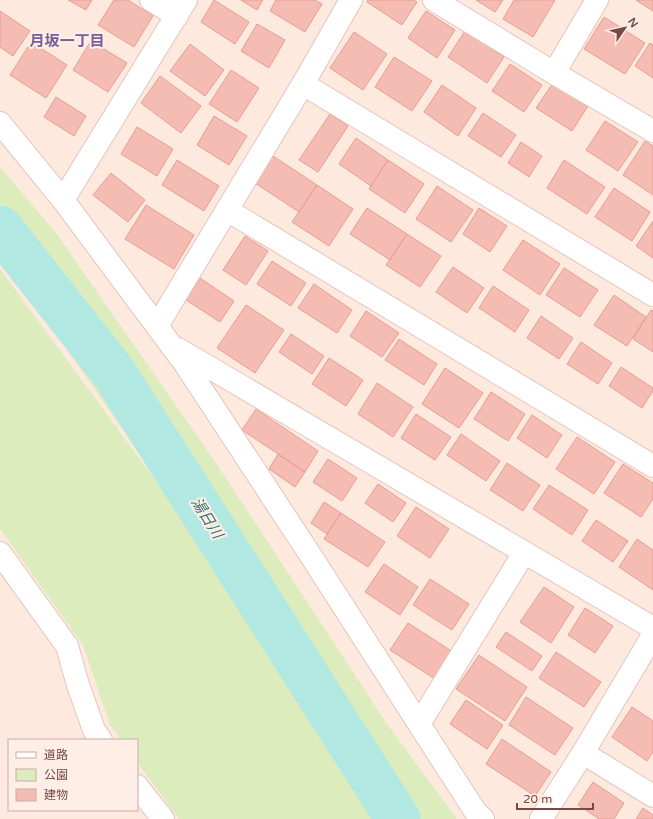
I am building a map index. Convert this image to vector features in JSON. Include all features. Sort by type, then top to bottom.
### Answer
[{"type":"street","points":[[63,200],[181,8],[151,0]]},
{"type":"street","points":[[157,326],[303,84],[351,0]]},
{"type":"street","points":[[434,0],[653,131]]},
{"type":"street","points":[[554,73],[597,0]]},
{"type":"street","points":[[303,84],[653,295]]},
{"type":"street","points":[[0,123],[63,200],[185,364],[475,811],[482,819]]},
{"type":"street","points":[[227,210],[653,466]]},
{"type":"street","points":[[171,345],[653,628]]},
{"type":"street","points":[[0,553],[67,646],[78,685],[94,730],[100,739]]},
{"type":"street","points":[[419,724],[524,553]]},
{"type":"street","points":[[541,819],[583,753],[653,635]]},
{"type":"street","points":[[583,753],[653,796]]},
{"type":"street","points":[[138,787],[163,819]]},
{"type":"green space","points":[[0,167],[56,233],[218,466],[387,724],[457,819],[179,819],[138,763],[138,739],[120,739],[110,725],[83,645],[0,529],[0,269],[192,530],[39,309],[0,264]]},
{"type":"building","points":[[68,0],[92,0],[86,10]]},
{"type":"building","points":[[114,0],[128,0],[153,16],[134,47],[98,25]]},
{"type":"building","points":[[214,0],[249,22],[235,44],[201,22]]},
{"type":"building","points":[[241,0],[263,0],[257,10]]},
{"type":"building","points":[[276,0],[315,0],[322,4],[305,32],[270,11]]},
{"type":"building","points":[[368,0],[414,0],[417,2],[402,25],[367,2]]},
{"type":"building","points":[[476,0],[503,0],[495,12]]},
{"type":"building","points":[[514,0],[555,0],[533,37],[503,19]]},
{"type":"building","points":[[636,0],[653,0],[653,11]]},
{"type":"building","points":[[0,11],[30,31],[13,56],[0,47]]},
{"type":"building","points":[[426,11],[455,30],[437,58],[408,38]]},
{"type":"building","points":[[604,17],[645,43],[625,74],[584,49]]},
{"type":"building","points":[[257,24],[285,40],[269,68],[241,51]]},
{"type":"building","points":[[465,31],[504,57],[487,83],[448,57]]},
{"type":"building","points":[[354,32],[387,54],[363,90],[330,68]]},
{"type":"building","points":[[91,41],[127,63],[108,92],[73,70]]},
{"type":"building","points":[[31,42],[67,65],[46,98],[10,75]]},
{"type":"building","points":[[650,43],[653,45],[653,78],[635,66]]},
{"type":"building","points":[[190,44],[224,70],[205,96],[170,71]]},
{"type":"building","points":[[394,57],[432,81],[412,111],[375,87]]},
{"type":"building","points":[[510,64],[542,85],[524,112],[492,91]]},
{"type":"building","points":[[231,70],[259,88],[237,122],[209,104]]},
{"type":"building","points":[[160,76],[201,106],[181,133],[141,103]]},
{"type":"building","points":[[553,83],[588,106],[572,131],[536,108]]},
{"type":"building","points":[[442,85],[476,108],[458,136],[424,112]]},
{"type":"building","points":[[56,97],[86,116],[74,136],[44,117]]},
{"type":"building","points":[[483,113],[516,135],[501,157],[468,136]]},
{"type":"building","points":[[330,114],[348,126],[318,172],[299,160]]},
{"type":"building","points":[[214,116],[247,136],[229,165],[197,145]]},
{"type":"building","points":[[605,121],[638,142],[618,171],[586,150]]},
{"type":"building","points":[[137,127],[173,149],[157,176],[121,154]]},
{"type":"building","points":[[356,138],[388,160],[371,186],[339,164]]},
{"type":"building","points":[[645,141],[653,146],[653,195],[623,175]]},
{"type":"building","points":[[521,142],[542,156],[529,177],[508,163]]},
{"type":"building","points":[[273,156],[317,185],[299,212],[255,183]]},
{"type":"building","points":[[177,160],[219,186],[204,211],[162,185]]},
{"type":"building","points":[[388,160],[424,184],[405,213],[369,189]]},
{"type":"building","points":[[564,160],[605,187],[587,214],[547,188]]},
{"type":"building","points":[[111,173],[145,200],[128,222],[93,195]]},
{"type":"building","points":[[317,185],[353,209],[329,246],[292,222]]},
{"type":"building","points":[[437,186],[473,210],[451,242],[416,219]]},
{"type":"building","points":[[614,188],[650,212],[632,241],[595,217]]},
{"type":"building","points":[[146,205],[194,235],[174,269],[125,239]]},
{"type":"building","points":[[367,208],[407,234],[390,260],[350,234]]},
{"type":"building","points":[[479,208],[507,226],[490,252],[463,234]]},
{"type":"building","points":[[653,221],[653,258],[636,246]]},
{"type":"building","points":[[407,234],[441,256],[420,287],[386,265]]},
{"type":"building","points":[[245,236],[268,251],[246,285],[223,270]]},
{"type":"building","points":[[523,240],[560,264],[540,295],[503,270]]},
{"type":"building","points":[[272,261],[306,283],[291,306],[257,284]]},
{"type":"building","points":[[453,267],[484,288],[467,313],[436,292]]},
{"type":"building","points":[[564,268],[598,290],[580,317],[546,295]]},
{"type":"building","points":[[200,278],[234,301],[220,322],[186,300]]},
{"type":"building","points":[[314,284],[352,310],[337,333],[298,308]]},
{"type":"building","points":[[493,286],[529,310],[515,332],[479,308]]},
{"type":"building","points":[[614,295],[646,317],[627,346],[594,325]]},
{"type":"building","points":[[246,305],[284,330],[255,373],[217,348]]},
{"type":"building","points":[[651,310],[653,311],[653,352],[633,339]]},
{"type":"building","points":[[366,311],[399,333],[382,357],[350,336]]},
{"type":"building","points":[[541,316],[573,338],[559,359],[527,338]]},
{"type":"building","points":[[291,334],[324,356],[312,374],[279,352]]},
{"type":"building","points":[[399,339],[437,364],[424,385],[385,360]]},
{"type":"building","points":[[581,342],[612,363],[598,384],[567,364]]},
{"type":"building","points":[[329,358],[363,380],[346,406],[312,384]]},
{"type":"building","points":[[621,367],[653,388],[653,391],[642,408],[609,386]]},
{"type":"building","points":[[445,368],[483,393],[459,428],[422,404]]},
{"type":"building","points":[[377,383],[413,407],[393,437],[358,414]]},
{"type":"building","points":[[491,392],[525,414],[508,441],[474,419]]},
{"type":"building","points":[[256,409],[318,451],[305,472],[242,430]]},
{"type":"building","points":[[416,414],[451,437],[435,460],[401,438]]},
{"type":"building","points":[[532,415],[562,435],[547,458],[517,438]]},
{"type":"building","points":[[461,434],[500,461],[486,481],[447,455]]},
{"type":"building","points":[[577,437],[615,462],[594,494],[556,469]]},
{"type":"building","points":[[278,454],[305,472],[295,487],[269,469]]},
{"type":"building","points":[[328,459],[357,478],[342,501],[313,482]]},
{"type":"building","points":[[507,463],[540,485],[523,511],[490,490]]},
{"type":"building","points":[[623,464],[653,483],[653,499],[641,517],[604,493]]},
{"type":"building","points":[[378,484],[406,503],[393,522],[365,503]]},
{"type":"building","points":[[549,485],[588,510],[572,535],[533,509]]},
{"type":"building","points":[[324,502],[341,513],[327,534],[311,523]]},
{"type":"building","points":[[416,507],[449,529],[430,558],[397,536]]},
{"type":"building","points":[[341,513],[385,542],[368,567],[324,539]]},
{"type":"building","points":[[596,520],[628,541],[613,562],[582,541]]},
{"type":"building","points":[[637,539],[653,550],[653,590],[619,567]]},
{"type":"building","points":[[384,564],[418,587],[400,615],[365,592]]},
{"type":"building","points":[[430,579],[469,604],[452,630],[413,605]]},
{"type":"building","points":[[544,587],[574,607],[551,643],[520,622]]},
{"type":"building","points":[[585,608],[613,626],[595,653],[568,635]]},
{"type":"building","points":[[408,623],[453,652],[435,679],[390,650]]},
{"type":"building","points":[[506,632],[542,656],[532,671],[496,647]]},
{"type":"building","points":[[556,652],[601,682],[584,707],[539,678]]},
{"type":"building","points":[[479,655],[527,687],[505,721],[456,689]]},
{"type":"building","points":[[526,697],[573,728],[555,755],[509,725]]},
{"type":"building","points":[[466,700],[503,725],[487,749],[450,724]]},
{"type":"building","points":[[632,707],[653,721],[653,752],[647,761],[612,737]]},
{"type":"building","points":[[502,739],[551,772],[535,796],[486,764]]},
{"type":"building","points":[[593,782],[624,803],[614,819],[599,819],[578,805]]},
{"type":"building","points":[[643,808],[653,815],[653,819],[636,819]]},
{"type":"waterway","name":"湯日川","points":[[0,228],[114,373],[398,819]]},
{"type":"district","name":"月坂一丁目","points":[[67,41]]}]
